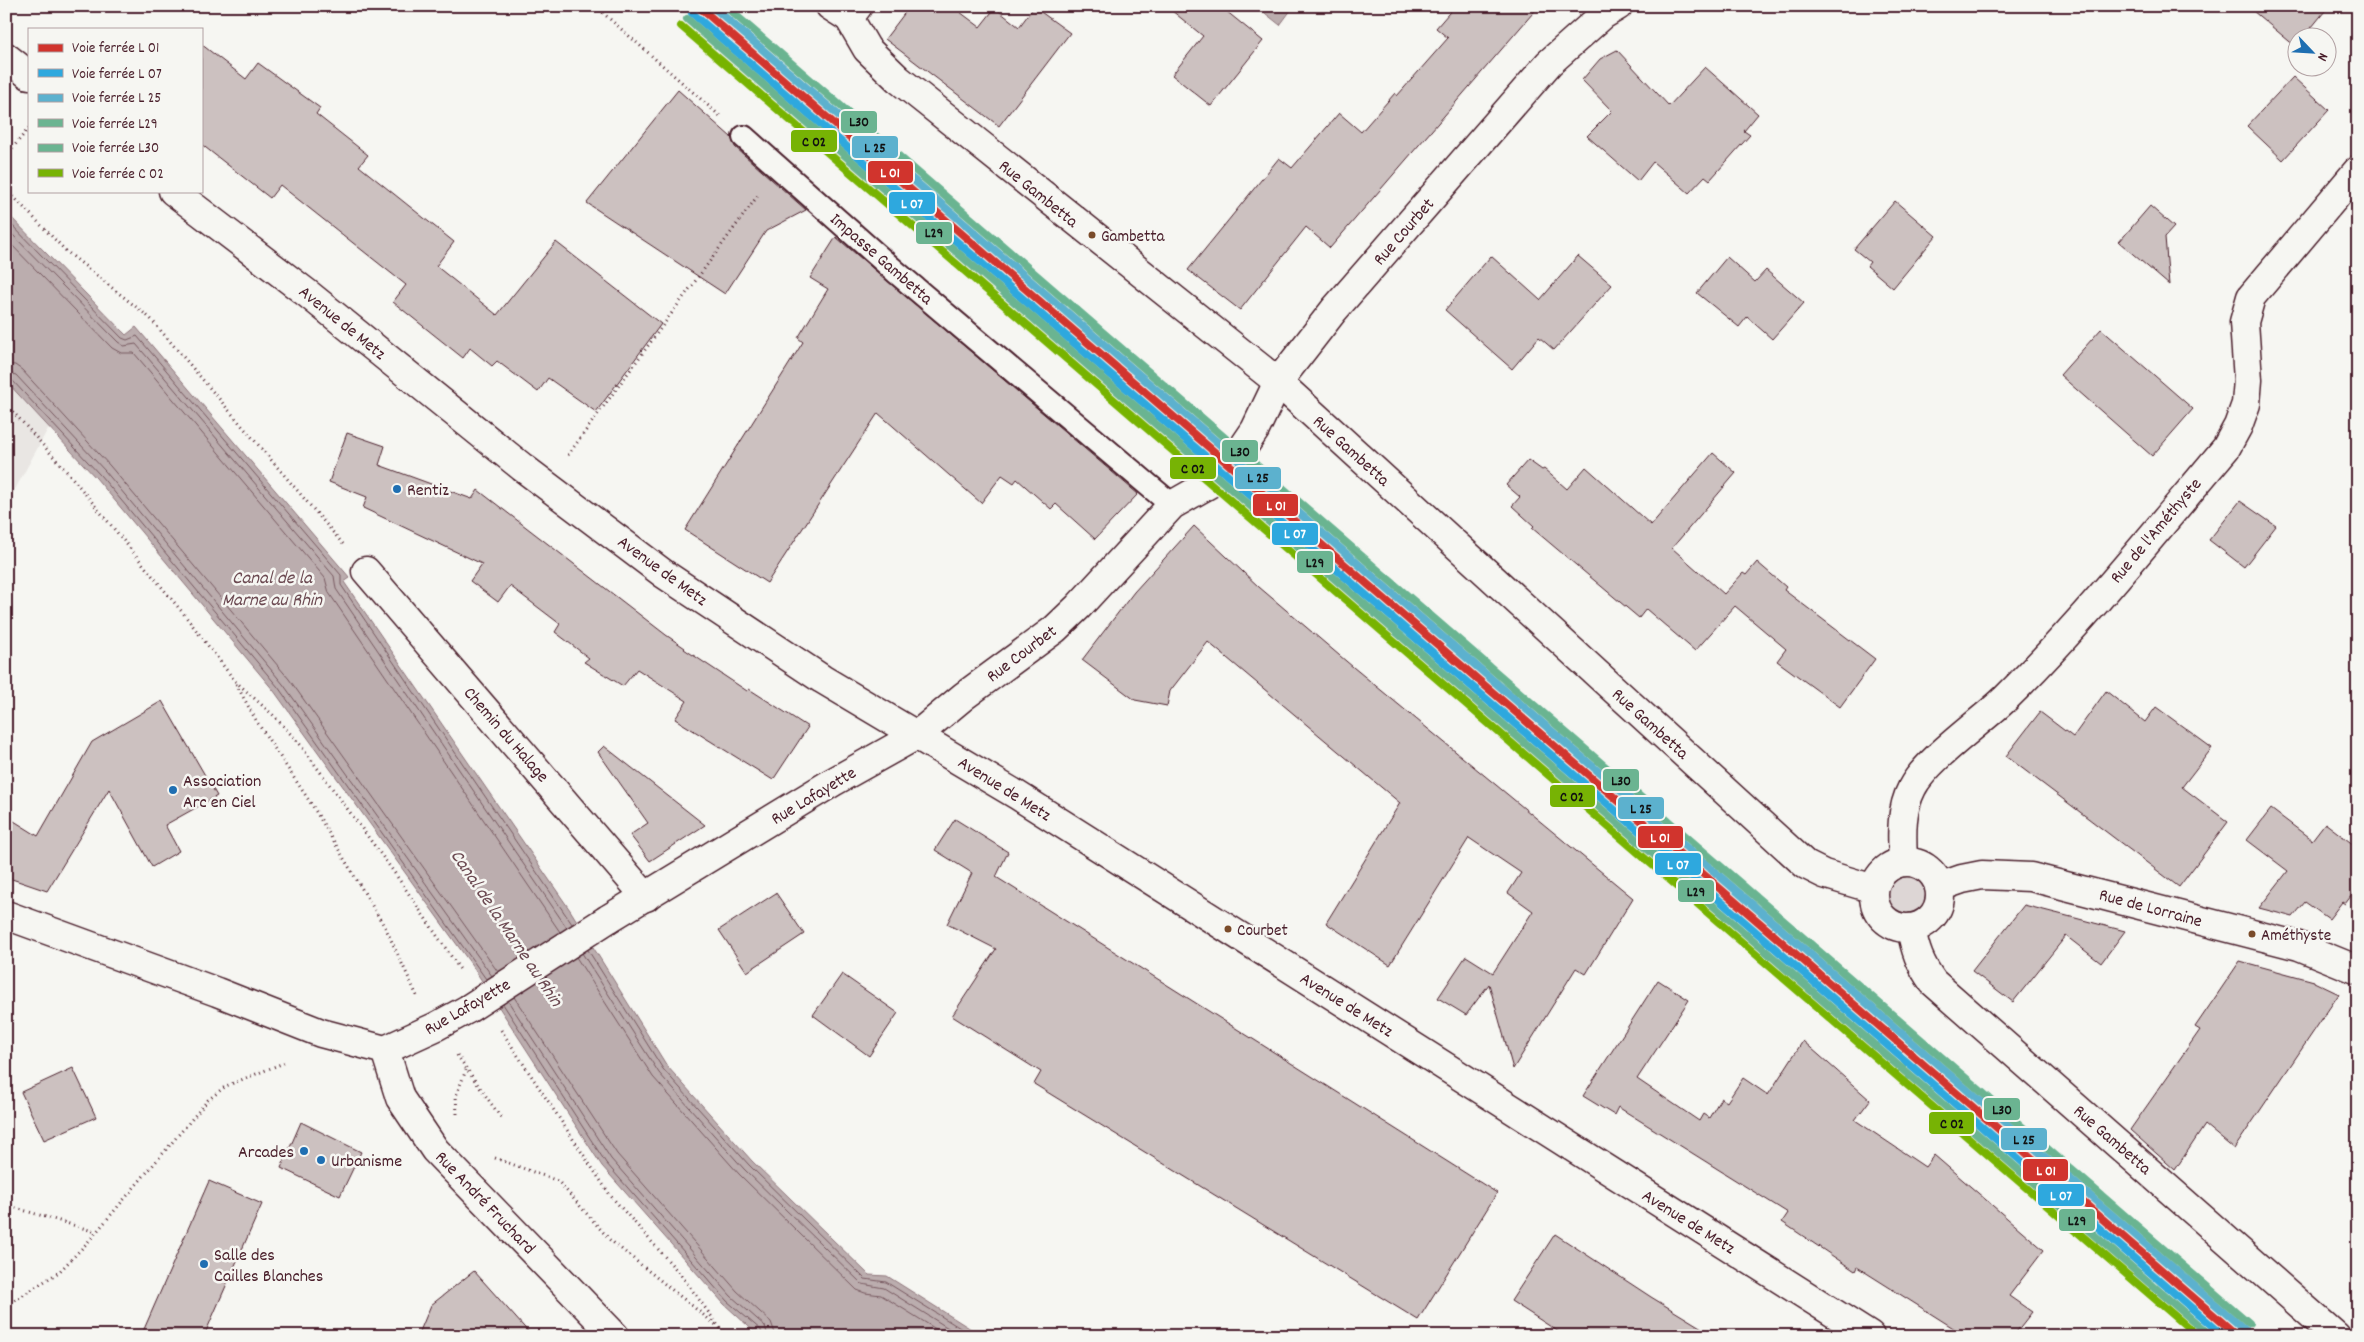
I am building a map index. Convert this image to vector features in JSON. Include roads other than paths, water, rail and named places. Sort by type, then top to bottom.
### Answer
[{"type":"street","name":"Rue Courbet","points":[[917,735],[964,696],[1054,629],[1172,505],[1216,480],[1240,452],[1255,430],[1278,382],[1334,310],[1549,63],[1603,15],[1618,6]]},
{"type":"street","name":"Rue Gambetta","points":[[845,10],[867,49],[898,79],[1278,382],[1806,866],[1824,874],[1874,889]]},
{"type":"street","points":[[6,57],[28,74]]},
{"type":"street","name":"Rue de l'Améthyste","points":[[1903,862],[1903,818],[1905,804],[1912,786],[1936,760],[2005,699],[2075,624],[2226,448],[2238,426],[2246,404],[2248,380],[2244,322],[2251,297],[2358,170]]},
{"type":"street","name":"Avenue de Metz","points":[[175,192],[308,294],[522,467],[664,574],[822,679],[1017,795],[1870,1336]]},
{"type":"street","name":"Chemin du Halage","points":[[366,571],[646,897]]},
{"type":"street","name":"Rue Lafayette","points":[[386,1050],[468,1009],[608,918],[646,897],[827,786],[917,735]]},
{"type":"street","points":[[1903,862],[1919,864],[1932,873],[1939,887],[1939,901],[1934,914],[1924,924],[1911,928],[1895,926],[1882,918],[1875,904],[1874,889],[1880,876],[1889,866],[1903,862]]},
{"type":"street","name":"Rue de Lorraine","points":[[1939,887],[1962,879],[1982,875],[2031,877],[2299,946],[2358,970]]},
{"type":"street","points":[[6,915],[217,992],[321,1033],[386,1050]]},
{"type":"street","name":"Rue Gambetta","points":[[1911,928],[1915,952],[1921,966],[1933,982],[2336,1336]]},
{"type":"street","name":"Rue André Fruchard","points":[[386,1050],[400,1098],[435,1150],[615,1336]]},
{"type":"lane","name":"Impasse Gambetta","points":[[744,137],[896,272],[1172,505]]},
{"type":"water","points":[[1256,6],[1294,6],[1280,25]]},
{"type":"water","name":"Canal de la Marne au Rhin","points":[[6,212],[126,335],[136,327],[350,578],[344,582],[570,910],[667,1066],[752,1161],[869,1275],[887,1276],[982,1336],[759,1336],[724,1304],[602,1166],[471,964],[274,691],[96,478],[6,381]]},
{"type":"rail line","name":"L30","points":[[725,6],[2249,1323]]},
{"type":"rail line","name":"L29","points":[[687,19],[2211,1336]]},
{"type":"place","name":"Gambetta","points":[[1092,235]]},
{"type":"place","name":"Rentiz","points":[[397,489]]},
{"type":"place","name":"Association Arc en Ciel","points":[[173,790]]},
{"type":"place","name":"Courbet","points":[[1228,929]]},
{"type":"place","name":"Améthyste","points":[[2252,934]]},
{"type":"place","name":"Arcades","points":[[304,1151]]},
{"type":"place","name":"Urbanisme","points":[[321,1160]]},
{"type":"place","name":"Salle des Cailles Blanches","points":[[204,1264]]}]
